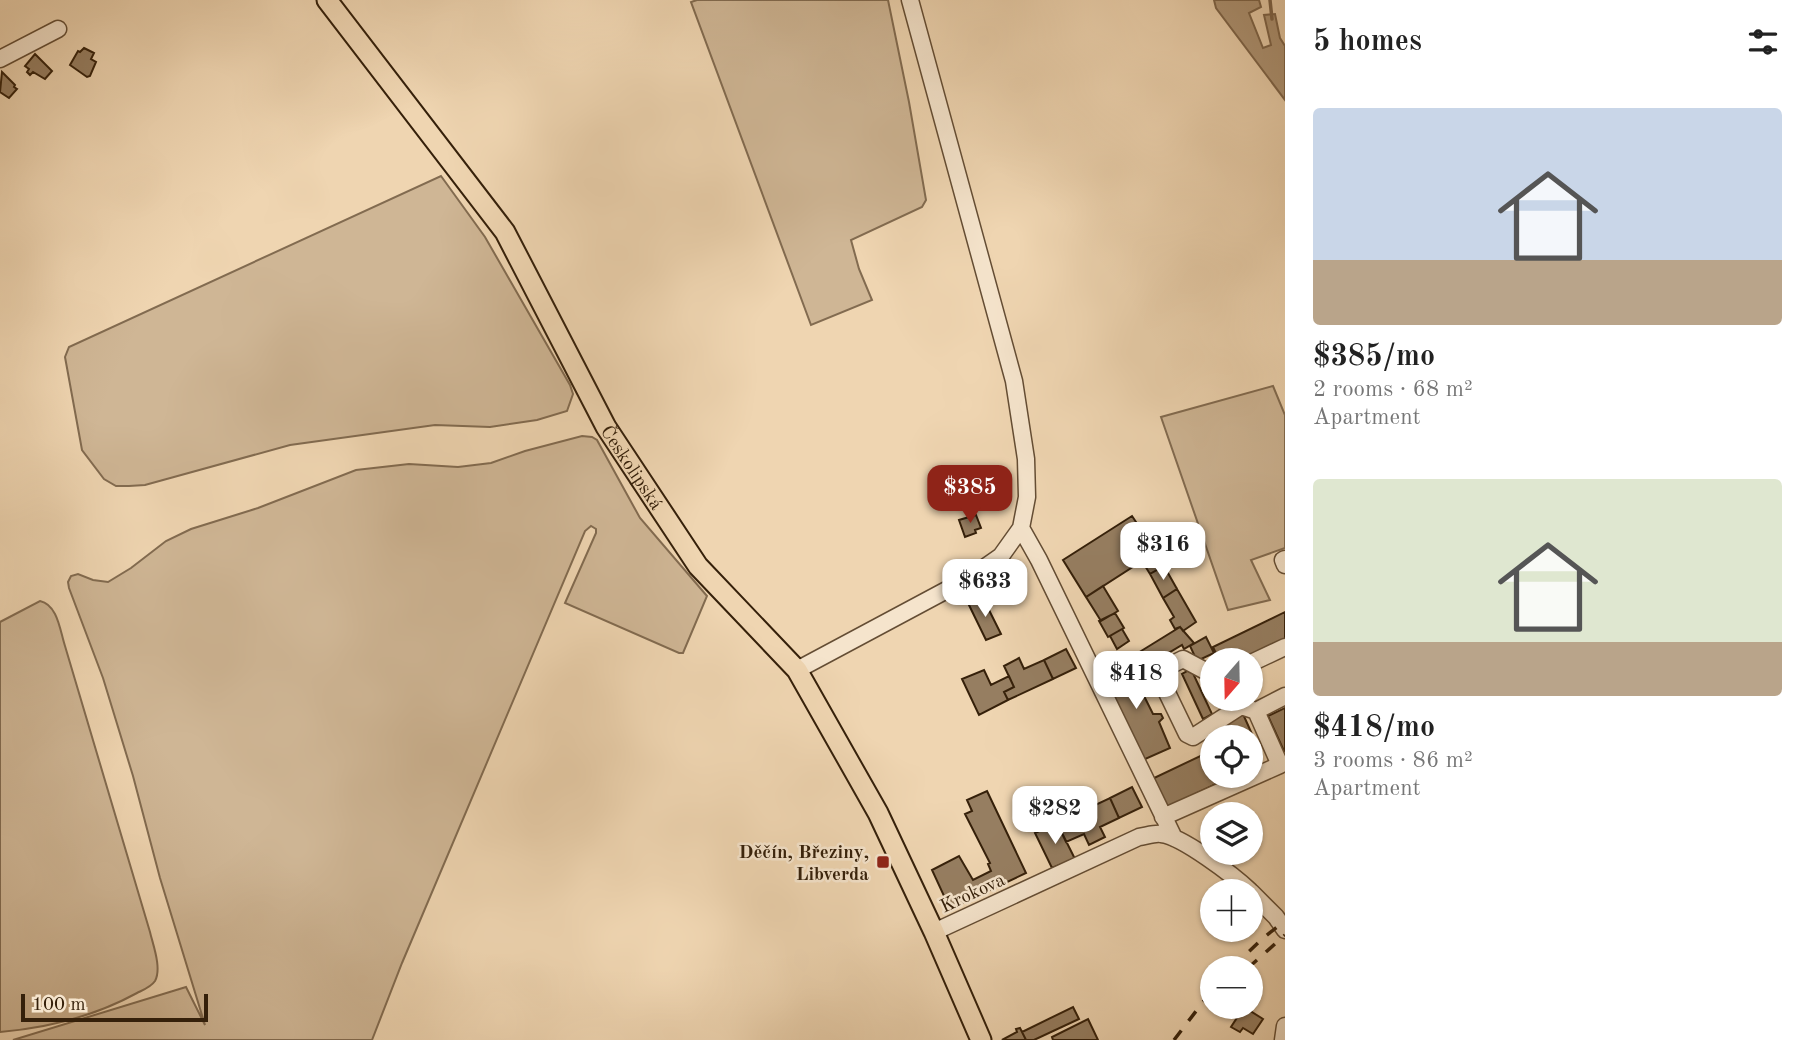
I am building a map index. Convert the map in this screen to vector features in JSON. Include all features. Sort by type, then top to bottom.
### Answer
[{"type":"main road","name":"Českolipská","points":[[327,0],[505,232],[606,427],[698,565],[797,670],[878,813],[981,1040]]},
{"type":"street","points":[[797,670],[971,577],[1001,556],[1021,528],[1027,496],[1027,459],[1014,381],[910,0]]},
{"type":"street","points":[[0,59],[58,29]]},
{"type":"street","points":[[1021,528],[1174,838]]},
{"type":"street","points":[[1285,559],[1285,565]]},
{"type":"street","points":[[1264,656],[1285,646]]},
{"type":"street","points":[[1200,668],[1183,659],[1157,672],[1187,734],[1193,737],[1234,711]]},
{"type":"street","points":[[1264,700],[1285,696]]},
{"type":"street","points":[[1163,817],[1283,764],[1247,711]]},
{"type":"street","name":"Krokova","points":[[934,932],[1139,837],[1161,834],[1174,838],[1237,879]]},
{"type":"street","name":"Krokova","points":[[1263,904],[1285,930]]},
{"type":"street","points":[[1283,1040],[1285,1027]]},
{"type":"shaded area","points":[[888,0],[926,200],[922,207],[851,240],[872,300],[811,325],[691,2]]},
{"type":"shaded area","points":[[1214,0],[1259,0],[1261,7],[1249,13],[1263,48],[1271,45],[1264,15],[1275,14],[1280,38],[1285,46],[1285,100],[1216,8]]},
{"type":"shaded area","points":[[441,176],[485,237],[570,385],[573,394],[567,411],[537,420],[490,427],[435,425],[290,445],[145,485],[116,486],[104,479],[82,450],[65,357],[69,347]]},
{"type":"shaded area","points":[[1273,386],[1285,415],[1285,548],[1251,560],[1270,600],[1228,610],[1161,417]]},
{"type":"shaded area","points":[[582,436],[597,440],[640,518],[707,596],[683,653],[565,603],[596,529],[591,526],[585,531],[372,1040],[13,1040],[186,987],[205,1025],[103,678],[69,588],[71,576],[78,574],[108,582],[166,541],[191,529],[258,508],[356,470],[409,464],[458,467],[491,463]]},
{"type":"shaded area","points":[[40,601],[46,603],[55,613],[60,626],[150,932],[158,970],[155,981],[149,987],[104,1008],[53,1024],[0,1032],[0,622]]},
{"type":"building","points":[[84,48],[94,53],[91,59],[96,62],[87,77],[70,65],[78,51]]},
{"type":"building","points":[[35,54],[52,71],[45,79],[33,72],[30,75],[27,72],[29,69],[25,66]]},
{"type":"building","points":[[2,72],[17,89],[9,98],[0,92]]},
{"type":"building","points":[[993,469],[1002,497],[987,503],[977,475]]},
{"type":"building","points":[[976,515],[981,528],[965,537],[959,520]]},
{"type":"building","points":[[1132,516],[1156,552],[1086,597],[1063,560]]},
{"type":"building","points":[[1156,552],[1164,566],[1150,574],[1142,561]]},
{"type":"building","points":[[1164,566],[1177,589],[1163,598],[1150,574]]},
{"type":"building","points":[[1103,586],[1118,611],[1101,621],[1086,597]]},
{"type":"building","points":[[1177,589],[1196,622],[1183,631],[1180,627],[1175,629],[1170,620],[1174,617],[1163,598]]},
{"type":"building","points":[[983,598],[1001,634],[986,640],[968,603]]},
{"type":"building","points":[[1285,612],[1285,639],[1264,649],[1213,647]]},
{"type":"building","points":[[1115,613],[1124,628],[1108,637],[1099,621]]},
{"type":"building","points":[[1180,627],[1194,643],[1184,649],[1182,645],[1140,670],[1133,656]]},
{"type":"building","points":[[1122,629],[1129,641],[1117,649],[1110,636]]},
{"type":"building","points":[[1206,637],[1212,648],[1200,648],[1200,660],[1197,661],[1190,646]]},
{"type":"building","points":[[1066,649],[1076,668],[1053,679],[1044,660]]},
{"type":"building","points":[[1019,658],[1024,669],[1044,660],[1053,679],[1008,700],[1004,692],[1014,687],[1004,666]]},
{"type":"building","points":[[1126,660],[1153,714],[1161,714],[1163,718],[1159,722],[1170,748],[1143,760],[1102,674]]},
{"type":"building","points":[[1191,669],[1200,688],[1200,711],[1211,711],[1212,714],[1203,719],[1182,674]]},
{"type":"building","points":[[984,670],[991,685],[1009,676],[1014,687],[1004,692],[1008,700],[979,715],[962,679]]},
{"type":"building","points":[[1285,708],[1285,751],[1284,751],[1268,716]]},
{"type":"building","points":[[1243,714],[1248,725],[1227,725],[1226,722]]},
{"type":"building","points":[[1200,756],[1200,788],[1208,788],[1166,808],[1152,779]]},
{"type":"building","points":[[1132,787],[1142,807],[1119,818],[1110,798]]},
{"type":"building","points":[[987,791],[1026,873],[950,909],[932,870],[959,856],[973,880],[991,871],[988,864],[990,863],[965,814],[972,811],[967,800]]},
{"type":"building","points":[[1110,798],[1119,818],[1100,827],[1105,837],[1089,845],[1084,834],[1066,842],[1057,823]]},
{"type":"building","points":[[1057,823],[1075,859],[1052,868],[1035,833]]},
{"type":"building","points":[[1073,1007],[1079,1019],[1034,1040],[1026,1040],[1022,1032]]},
{"type":"building","points":[[1088,1019],[1098,1040],[1053,1040],[1052,1037]]},
{"type":"building","points":[[1236,1019],[1263,1019],[1253,1034],[1243,1028],[1240,1032],[1231,1027]]},
{"type":"building","points":[[1020,1028],[1026,1040],[1002,1040],[1017,1032],[1016,1029]]},
{"type":"waterway","points":[[1270,0],[1272,19]]},
{"type":"railway","points":[[1244,956],[1285,921]]},
{"type":"railway","points":[[1261,956],[1285,935]]},
{"type":"railway","points":[[1174,1040],[1200,1006]]},
{"type":"place","name":"Děčín, Březiny, Libverda","points":[[883,862]]}]
